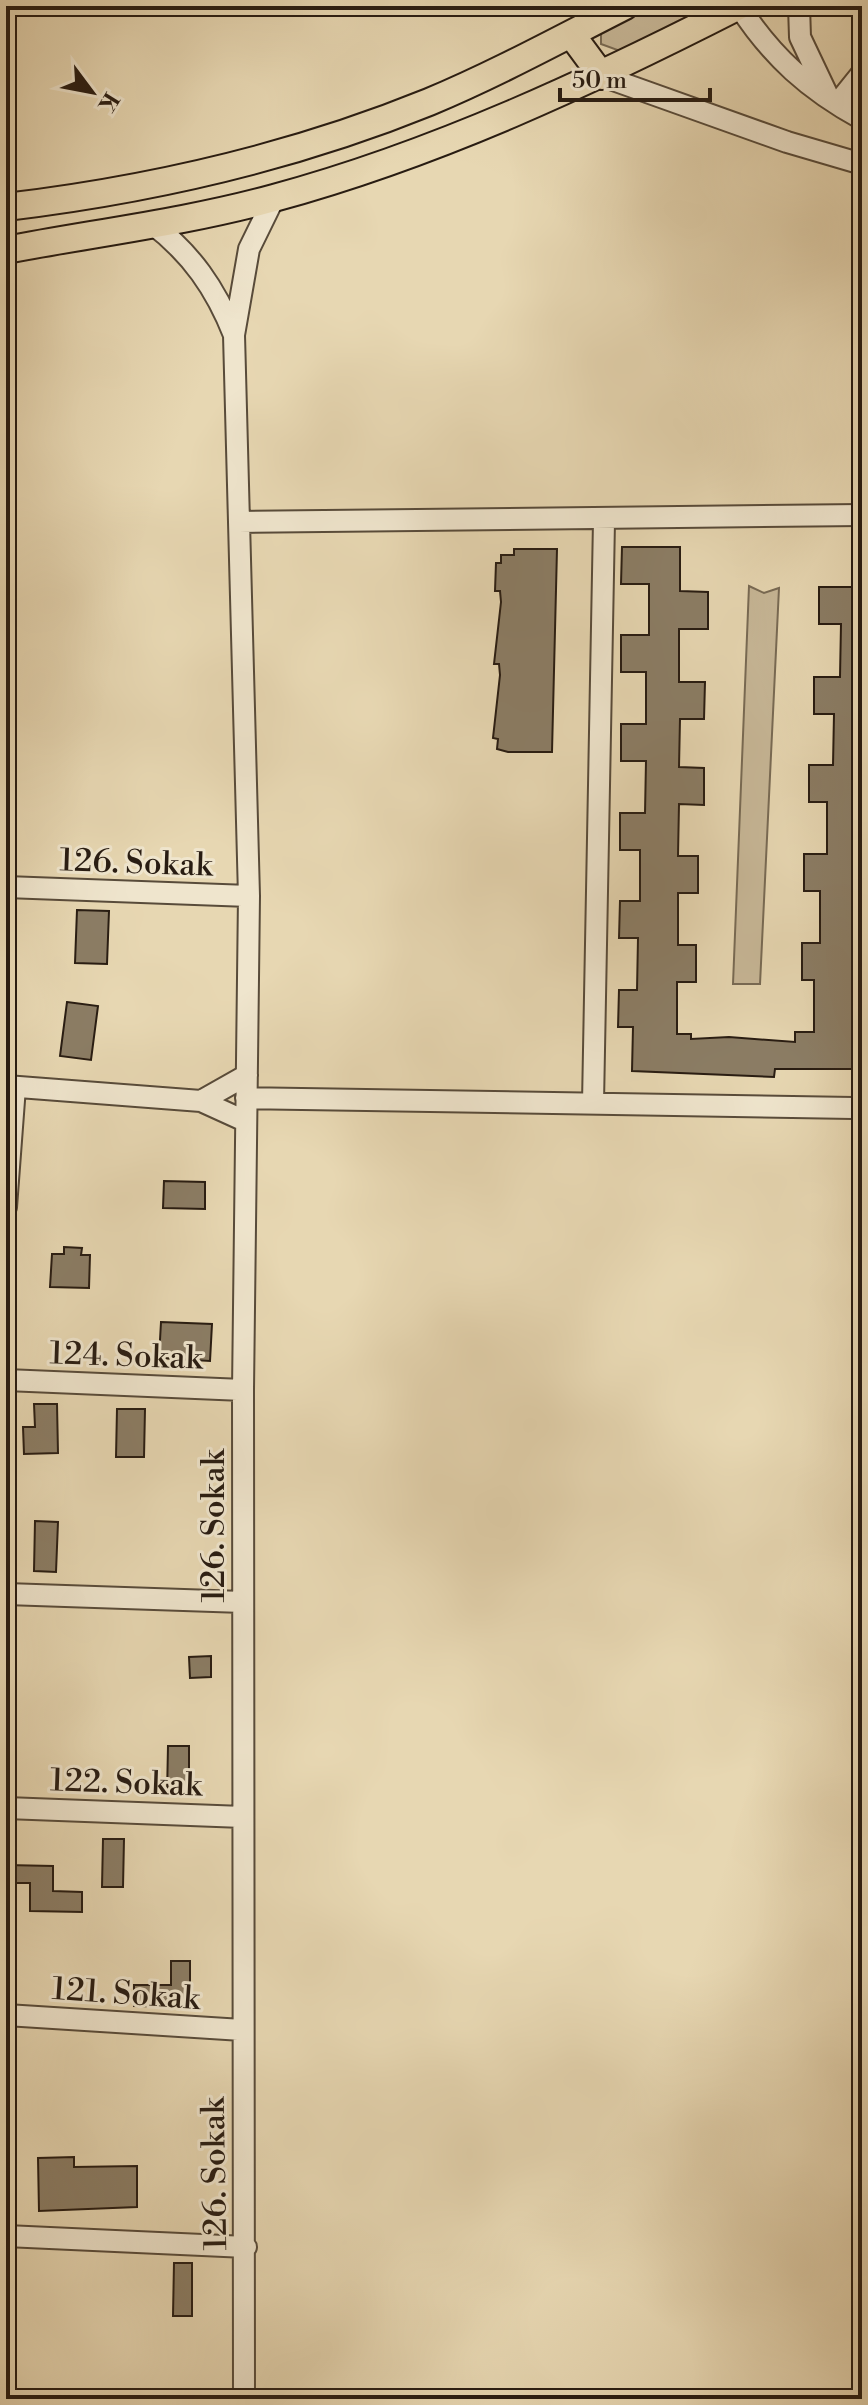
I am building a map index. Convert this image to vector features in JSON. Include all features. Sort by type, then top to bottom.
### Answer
[{"type":"main road","points":[[6,207],[184,176],[320,140],[428,102],[625,6]]},
{"type":"main road","points":[[6,250],[274,198],[387,162],[602,76],[739,6]]},
{"type":"main road","points":[[571,34],[602,76]]},
{"type":"street","points":[[739,6],[769,50],[803,82],[862,119]]},
{"type":"street","points":[[799,6],[800,37],[833,102]]},
{"type":"street","points":[[833,102],[862,73]]},
{"type":"street","points":[[602,76],[787,142],[862,164]]},
{"type":"street","points":[[249,896],[234,335],[249,249],[274,198]]},
{"type":"street","points":[[151,223],[176,241],[195,263],[212,287],[234,335]]},
{"type":"street","points":[[239,522],[604,521],[862,515]]},
{"type":"street","points":[[593,1103],[604,521]]},
{"type":"street","name":"126. Sokak","points":[[6,887],[249,896],[243,1390],[244,2399]]},
{"type":"street","points":[[201,1101],[247,1075]]},
{"type":"street","points":[[6,1207],[10,1087],[201,1101],[245,1121]]},
{"type":"street","points":[[246,1098],[853,1108],[862,1105]]},
{"type":"street","name":"124. Sokak","points":[[6,1380],[243,1390]]},
{"type":"street","points":[[6,1594],[243,1602]]},
{"type":"street","name":"122. Sokak","points":[[6,1808],[243,1817]]},
{"type":"street","name":"121. Sokak","points":[[6,2015],[242,2030]]},
{"type":"street","points":[[6,2236],[246,2247]]},
{"type":"shaded area","points":[[647,6],[702,6],[693,18],[620,51],[601,44],[601,30]]},
{"type":"shaded area","points":[[749,586],[764,593],[779,588],[760,984],[733,984]]},
{"type":"building","points":[[622,547],[680,547],[680,591],[708,592],[708,629],[679,629],[679,682],[705,682],[704,719],[680,719],[679,767],[704,768],[704,805],[679,804],[678,856],[698,856],[698,893],[678,893],[678,945],[696,945],[696,982],[677,982],[677,1034],[691,1034],[691,1039],[729,1037],[795,1042],[795,1032],[814,1032],[814,980],[802,980],[802,943],[820,943],[820,891],[804,891],[804,854],[827,854],[827,802],[809,802],[809,765],[833,765],[834,714],[814,714],[814,677],[840,677],[841,624],[819,624],[819,587],[862,587],[862,1023],[854,1023],[854,1069],[775,1069],[774,1077],[632,1071],[633,1027],[618,1027],[619,990],[637,990],[638,938],[619,938],[620,901],[640,901],[640,850],[620,850],[620,813],[645,813],[646,761],[621,761],[621,724],[646,724],[646,672],[621,672],[621,635],[649,635],[649,584],[621,584]]},
{"type":"building","points":[[514,549],[557,549],[552,752],[508,752],[497,749],[498,739],[493,738],[500,675],[499,664],[494,664],[501,602],[500,591],[495,591],[496,563],[501,563],[501,555],[514,555]]},
{"type":"building","points":[[77,910],[109,911],[107,964],[75,963]]},
{"type":"building","points":[[67,1002],[98,1006],[91,1060],[60,1056]]},
{"type":"building","points":[[164,1181],[205,1182],[205,1209],[163,1208]]},
{"type":"building","points":[[64,1247],[82,1248],[81,1255],[90,1255],[89,1288],[50,1287],[52,1254],[64,1254]]},
{"type":"building","points":[[161,1322],[212,1324],[210,1361],[159,1358]]},
{"type":"building","points":[[34,1404],[57,1404],[58,1453],[24,1454],[23,1427],[35,1427]]},
{"type":"building","points":[[117,1409],[145,1409],[144,1457],[116,1457]]},
{"type":"building","points":[[35,1521],[58,1522],[56,1572],[34,1571]]},
{"type":"building","points":[[211,1656],[211,1677],[190,1678],[189,1657]]},
{"type":"building","points":[[168,1746],[189,1746],[189,1795],[167,1795]]},
{"type":"building","points":[[103,1839],[124,1839],[123,1887],[102,1887]]},
{"type":"building","points":[[6,1865],[53,1866],[53,1891],[82,1892],[82,1912],[30,1911],[30,1883],[6,1883]]},
{"type":"building","points":[[171,1961],[190,1961],[190,2007],[134,2006],[134,1985],[171,1985]]},
{"type":"building","points":[[74,2157],[74,2167],[137,2166],[137,2207],[39,2211],[38,2158]]},
{"type":"building","points":[[174,2263],[192,2263],[192,2316],[173,2316]]}]
